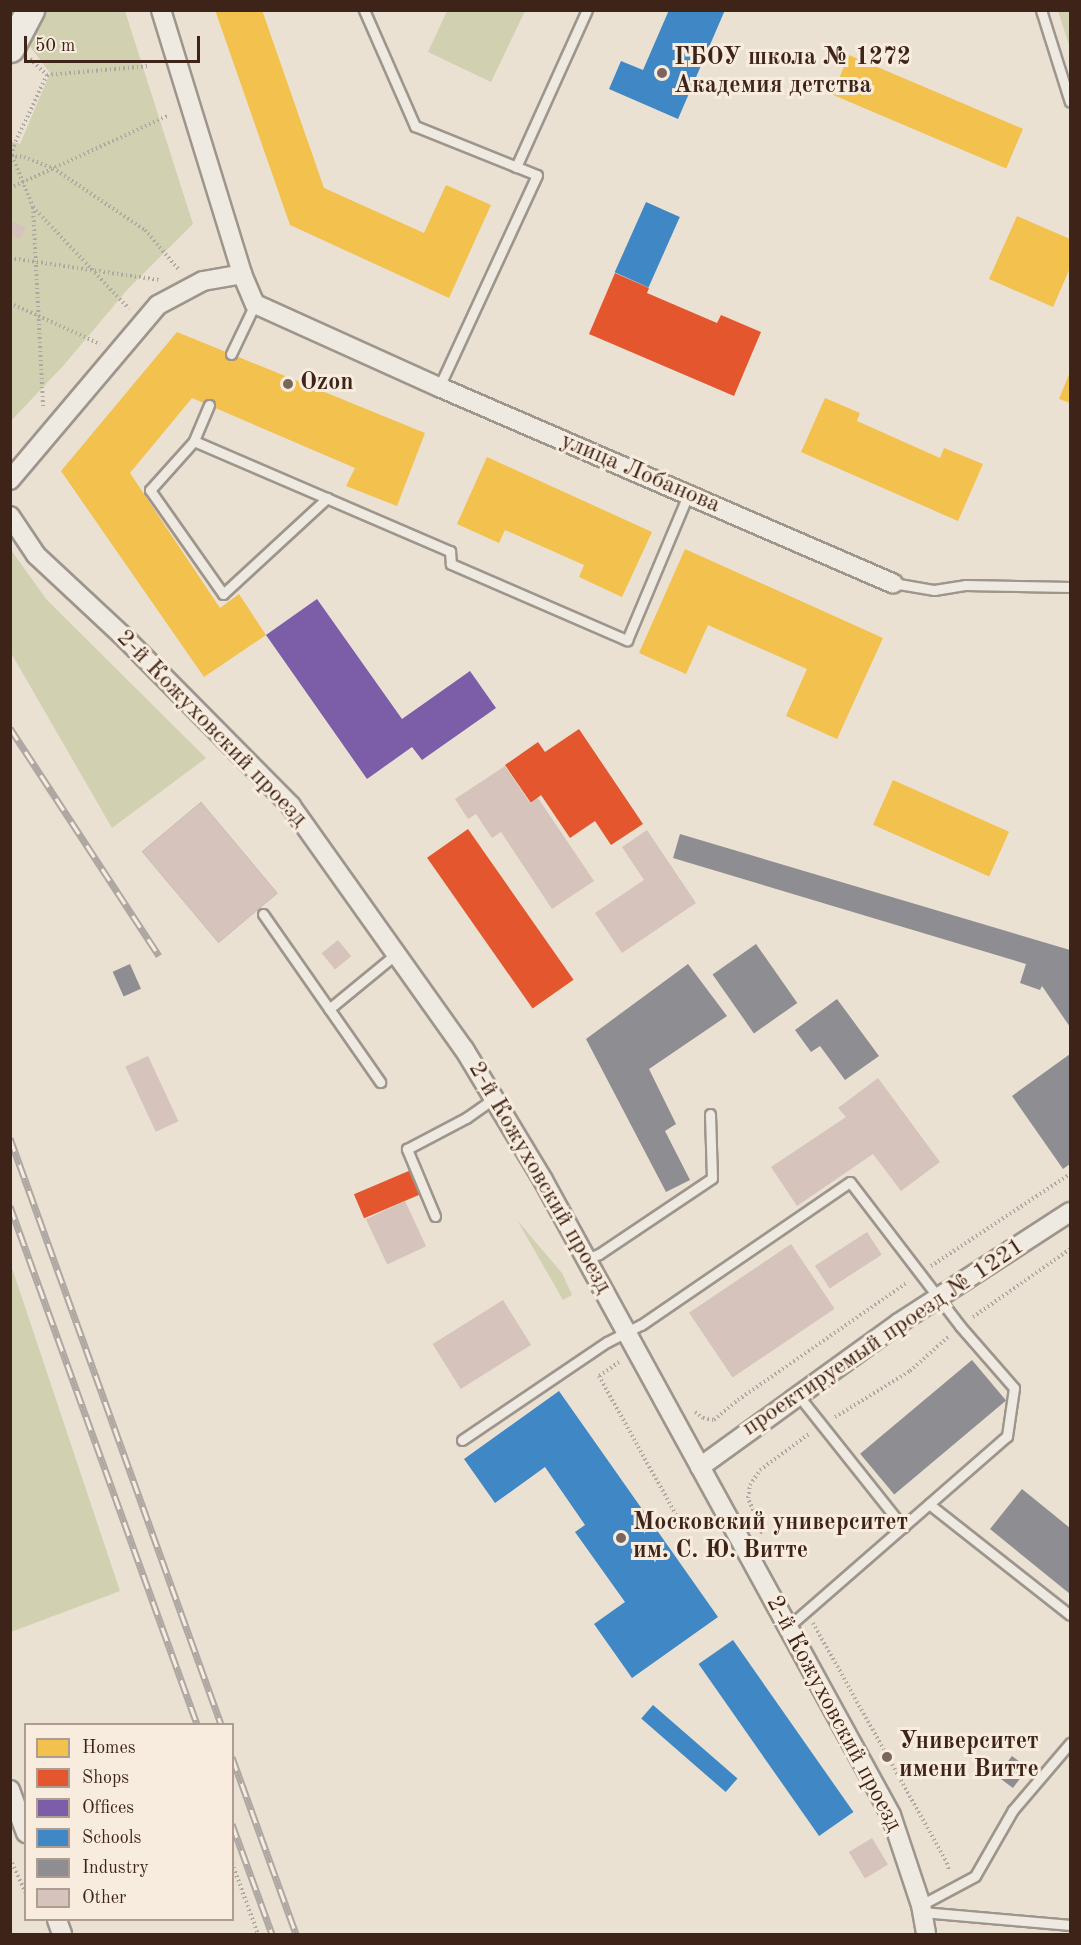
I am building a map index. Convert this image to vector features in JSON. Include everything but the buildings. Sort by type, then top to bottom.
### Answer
[{"type":"main road","points":[[21,54],[30,10]]},
{"type":"street","points":[[161,10],[242,274],[255,304]]},
{"type":"street","points":[[10,480],[158,305],[203,281],[242,274]]},
{"type":"street","name":"улица Лобанова","points":[[255,304],[439,387],[893,583]]},
{"type":"street","name":"2-й Кожуховский проезд","points":[[10,516],[36,555],[126,639],[291,806],[495,1098],[789,1626],[891,1815],[921,1908],[926,1935]]},
{"type":"street","name":"проектируемый проезд № 1221","points":[[700,1467],[938,1297],[1071,1212]]},
{"type":"street","points":[[10,1790],[19,1820]]},
{"type":"lane","points":[[364,10],[415,126],[537,175],[439,387]]},
{"type":"lane","points":[[516,167],[587,10]]},
{"type":"lane","points":[[1041,10],[1071,102]]},
{"type":"lane","points":[[231,354],[255,304]]},
{"type":"lane","points":[[209,405],[194,441],[150,490],[223,594],[327,498]]},
{"type":"lane","points":[[194,441],[450,551],[452,564],[627,640],[688,495]]},
{"type":"lane","name":"улица Лобанова","points":[[893,583],[934,590],[965,585],[1071,587]]},
{"type":"lane","points":[[263,914],[380,1082]]},
{"type":"lane","points":[[329,1009],[396,954]]},
{"type":"lane","points":[[435,1216],[407,1149],[466,1118],[495,1098]]},
{"type":"lane","points":[[586,1259],[599,1254],[712,1178],[710,1114]]},
{"type":"lane","points":[[462,1440],[607,1342],[627,1334],[850,1182],[960,1326],[1014,1388],[1007,1436],[789,1626]]},
{"type":"lane","points":[[798,1395],[903,1527]]},
{"type":"lane","points":[[929,1504],[1071,1615]]},
{"type":"lane","points":[[921,1908],[975,1876],[1013,1810],[1071,1743]]},
{"type":"lane","points":[[921,1908],[1071,1925]]},
{"type":"path","points":[[21,54],[47,75],[150,66]]},
{"type":"path","points":[[43,409],[33,207],[11,156],[47,75]]},
{"type":"path","points":[[10,188],[167,116]]},
{"type":"path","points":[[11,156],[24,157],[53,168],[145,230],[179,270]]},
{"type":"path","points":[[33,207],[131,312]]},
{"type":"path","points":[[10,258],[163,281]]},
{"type":"path","points":[[10,303],[39,314],[104,346]]},
{"type":"path","points":[[692,1410],[704,1418],[714,1420],[738,1400],[920,1274],[1071,1174]]},
{"type":"path","points":[[762,1531],[750,1505],[750,1485],[760,1470],[821,1425],[910,1371],[960,1326],[1071,1249]]},
{"type":"path","points":[[619,1362],[599,1376],[681,1524]]},
{"type":"path","points":[[10,1859],[24,1890]]},
{"type":"path","points":[[234,1869],[258,1935]]},
{"type":"green space","points":[[42,11],[125,11],[193,224],[128,289],[63,366],[11,421],[11,141],[20,144],[50,73],[26,41]]},
{"type":"green space","points":[[447,11],[525,11],[491,82],[428,52]]},
{"type":"green space","points":[[1058,11],[1070,11],[1070,48]]},
{"type":"green space","points":[[11,550],[47,600],[206,758],[112,828],[11,653]]},
{"type":"green space","points":[[517,1220],[562,1273],[572,1295],[563,1300]]},
{"type":"green space","points":[[11,1265],[120,1591],[10,1632]]},
{"type":"railway","points":[[10,728],[159,956]]},
{"type":"railway","points":[[10,1138],[221,1723]]},
{"type":"railway","points":[[10,1206],[197,1723]]},
{"type":"railway","points":[[234,1763],[296,1934]]},
{"type":"railway","points":[[234,1830],[272,1934]]},
{"type":"place","name":"ГБОУ школа № 1272 Академия детства","points":[[662,73]]},
{"type":"place","name":"Ozon","points":[[288,384]]},
{"type":"place","name":"Московский университет им. С. Ю. Витте","points":[[621,1538]]},
{"type":"place","name":"Университет имени Витте","points":[[887,1757]]}]
